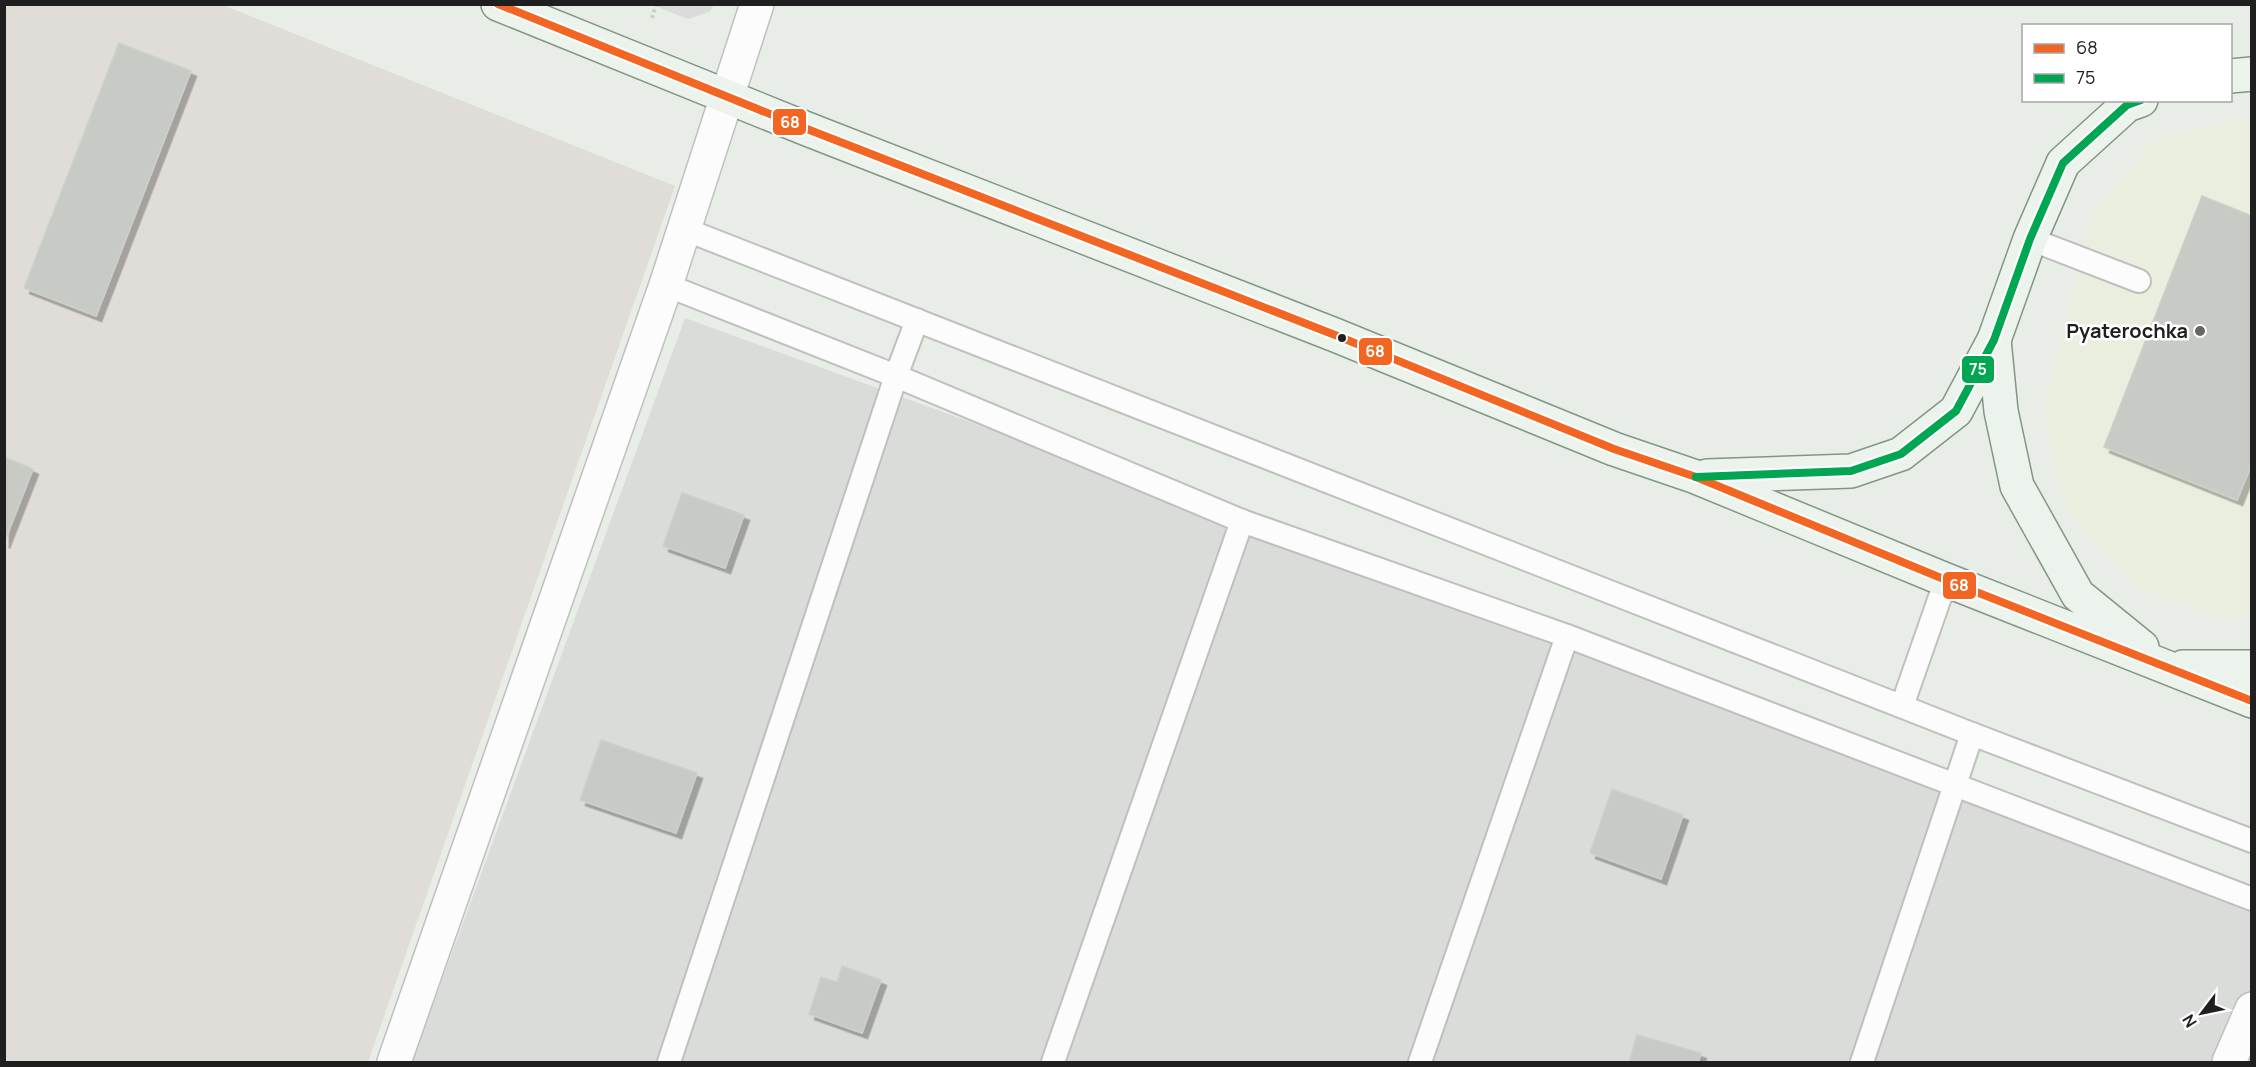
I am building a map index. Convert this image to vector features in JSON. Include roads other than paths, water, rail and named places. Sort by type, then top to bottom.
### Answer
[{"type":"main road","points":[[498,4],[727,97],[1335,335],[1614,449],[1696,477],[1946,580],[2252,701]]},
{"type":"main road","points":[[2232,76],[2252,74]]},
{"type":"main road","points":[[1696,477],[1851,471],[1901,454],[1956,411],[1994,340],[2030,239],[2063,164],[2127,105],[2135,102]]},
{"type":"main road","points":[[1994,340],[2001,411],[2017,486],[2078,595],[2166,667],[2252,667]]},
{"type":"street","points":[[394,1062],[666,285],[757,4]]},
{"type":"street","points":[[2229,1062],[2252,1009]]},
{"type":"lane","points":[[684,229],[1972,734],[2252,841]]},
{"type":"lane","points":[[2030,239],[2139,281]]},
{"type":"lane","points":[[666,285],[896,376],[1242,521],[1567,636],[2252,899]]},
{"type":"lane","points":[[669,1062],[896,376],[917,320]]},
{"type":"lane","points":[[1053,1062],[1242,521]]},
{"type":"lane","points":[[1902,706],[1946,580]]},
{"type":"lane","points":[[1420,1062],[1567,636]]},
{"type":"lane","points":[[1862,1062],[1972,734]]},
{"type":"place","name":"Pyaterochka","points":[[2200,331]]}]
